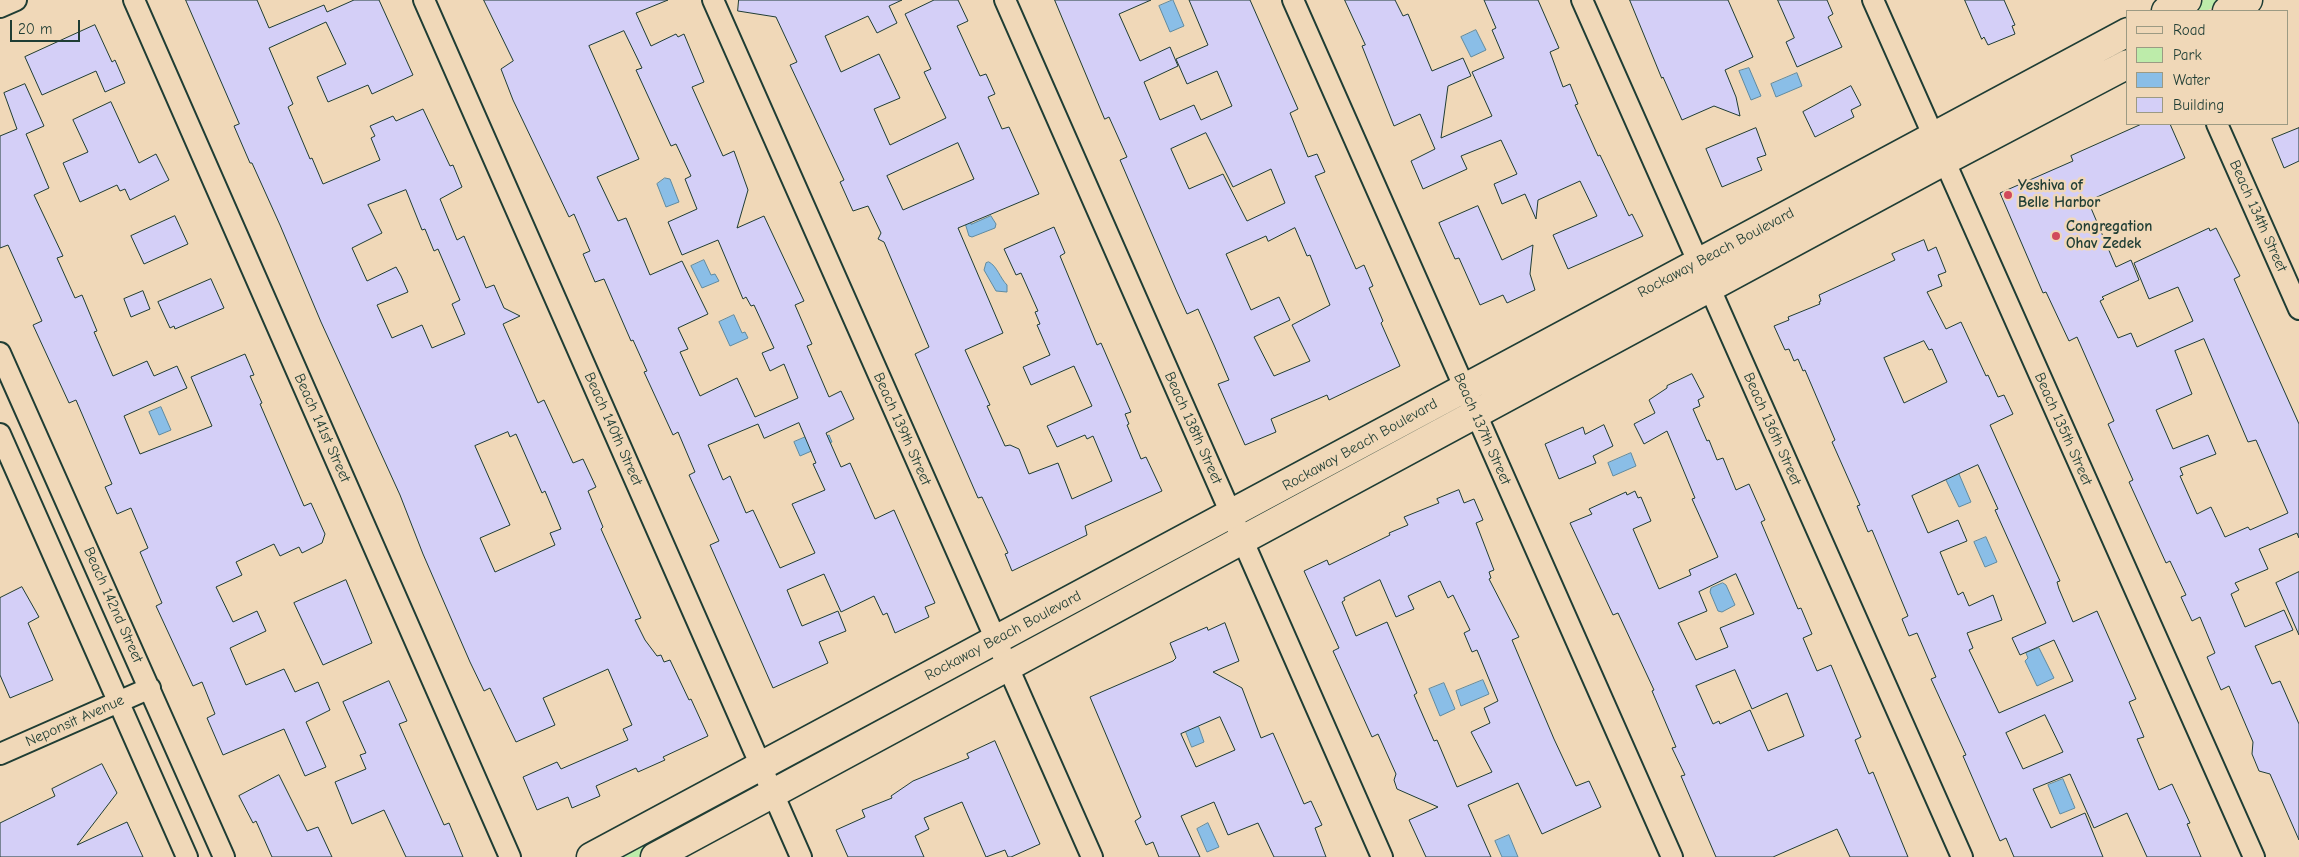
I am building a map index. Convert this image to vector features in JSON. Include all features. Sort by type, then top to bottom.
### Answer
[{"type":"street","points":[[0,7],[16,0]]},
{"type":"street","name":"Beach 141st Street","points":[[134,0],[510,857]]},
{"type":"street","name":"Beach 140th Street","points":[[424,0],[801,857]]},
{"type":"street","name":"Beach 139th Street","points":[[713,0],[1092,857]]},
{"type":"street","name":"Beach 138th Street","points":[[1005,0],[1382,857]]},
{"type":"street","name":"Beach 137th Street","points":[[1293,0],[1672,857]]},
{"type":"street","name":"Beach 136th Street","points":[[1582,0],[1962,857]]},
{"type":"street","name":"Beach 135th Street","points":[[1873,0],[2254,857]]},
{"type":"street","points":[[2168,10],[2187,0]]},
{"type":"street","points":[[2229,10],[2248,0]]},
{"type":"street","name":"Rockaway Beach Boulevard","points":[[591,857],[2126,33]]},
{"type":"street","name":"Rockaway Beach Boulevard","points":[[655,857],[1944,161],[2126,65]]},
{"type":"street","name":"Beach 134th Street","points":[[2217,125],[2299,309]]},
{"type":"street","name":"Beach 142nd Street","points":[[0,353],[224,857]]},
{"type":"street","points":[[0,434],[187,857]]},
{"type":"street","name":"Neponsit Avenue","points":[[0,754],[150,688]]},
{"type":"green space","points":[[2204,0],[2227,0],[2208,10],[2199,10],[2198,3]]},
{"type":"green space","points":[[974,663],[977,670],[792,769],[789,763]]},
{"type":"green space","points":[[725,793],[733,807],[638,857],[606,857]]},
{"type":"water","points":[[1173,0],[1184,26],[1170,32],[1159,6]]},
{"type":"water","points":[[1476,30],[1486,50],[1471,57],[1461,37]]},
{"type":"water","points":[[1749,68],[1761,96],[1751,100],[1739,71]]},
{"type":"water","points":[[1797,73],[1802,86],[1776,97],[1771,84]]},
{"type":"water","points":[[665,178],[670,179],[679,202],[666,207],[657,184]]},
{"type":"water","points":[[991,216],[996,224],[995,228],[972,237],[969,236],[965,223],[970,221],[971,224]]},
{"type":"water","points":[[704,260],[711,275],[715,274],[719,281],[702,288],[691,266]]},
{"type":"water","points":[[989,262],[1007,285],[1007,292],[996,291],[984,270],[986,263]]},
{"type":"water","points":[[734,315],[742,333],[745,332],[748,338],[730,346],[719,322]]},
{"type":"water","points":[[161,407],[171,430],[159,435],[149,412]]},
{"type":"water","points":[[810,435],[825,437],[829,435],[832,442],[800,456],[794,442]]},
{"type":"water","points":[[1631,453],[1636,466],[1613,476],[1608,463]]},
{"type":"water","points":[[1959,474],[1971,502],[1959,507],[1946,480]]},
{"type":"water","points":[[1986,537],[1997,562],[1985,567],[1974,542]]},
{"type":"water","points":[[1723,583],[1726,585],[1735,605],[1722,612],[1718,611],[1710,592],[1711,588]]},
{"type":"water","points":[[2039,648],[2054,678],[2037,686],[2025,661],[2028,658],[2026,653]]},
{"type":"water","points":[[1483,680],[1489,694],[1461,706],[1456,691]]},
{"type":"water","points":[[1444,683],[1455,709],[1440,716],[1429,689]]},
{"type":"water","points":[[1183,724],[1198,725],[1204,742],[1192,747]]},
{"type":"water","points":[[2063,779],[2075,808],[2060,814],[2048,785]]},
{"type":"water","points":[[1208,823],[1219,847],[1207,852],[1197,829]]},
{"type":"water","points":[[1509,835],[1518,857],[1502,857],[1495,841]]},
{"type":"building","points":[[186,0],[257,0],[269,28],[324,5],[327,12],[354,0],[379,0],[413,75],[372,94],[368,85],[328,102],[317,77],[346,64],[326,22],[269,48],[293,104],[288,107],[310,159],[312,158],[323,184],[380,160],[371,138],[375,136],[370,126],[393,116],[396,121],[423,109],[450,166],[453,165],[462,187],[440,199],[457,240],[464,236],[486,288],[494,285],[504,308],[520,316],[503,324],[538,403],[544,400],[573,463],[583,459],[596,487],[588,491],[603,527],[601,529],[641,618],[635,620],[645,640],[657,656],[661,655],[664,662],[670,660],[708,736],[663,757],[665,760],[638,772],[636,768],[596,786],[600,796],[572,808],[568,797],[537,810],[523,777],[557,762],[561,769],[628,740],[623,729],[632,725],[608,669],[543,698],[555,725],[516,742],[490,688],[484,691],[470,662],[423,554],[400,495],[234,126],[239,124]],"holes":[[[406,190],[422,230],[425,229],[434,251],[438,249],[460,300],[452,304],[465,334],[432,348],[422,325],[392,338],[377,305],[408,292],[401,276],[396,267],[367,281],[352,248],[382,233],[368,205]],[[508,432],[510,437],[516,434],[542,493],[545,491],[561,529],[550,533],[555,545],[495,572],[480,538],[510,525],[475,446]]]},
{"type":"building","points":[[484,0],[668,0],[636,13],[651,46],[676,34],[678,37],[684,34],[704,82],[692,87],[723,156],[734,151],[748,190],[737,228],[764,216],[804,301],[795,305],[812,344],[807,346],[829,397],[841,391],[854,419],[826,433],[841,467],[850,463],[875,519],[894,510],[935,603],[925,607],[929,617],[895,633],[887,613],[883,615],[874,596],[841,612],[824,574],[787,590],[802,626],[838,611],[846,631],[819,642],[828,663],[773,688],[710,545],[719,541],[689,475],[695,472],[678,432],[673,435],[644,372],[647,371],[633,340],[631,341],[604,279],[595,282],[583,254],[590,251],[574,214],[569,217],[513,100],[501,69],[513,61]],"holes":[[[624,31],[642,68],[636,70],[671,146],[676,144],[691,176],[685,179],[697,209],[668,222],[682,255],[718,240],[743,299],[746,297],[751,306],[754,305],[774,348],[762,353],[770,371],[784,364],[798,398],[755,417],[737,378],[700,396],[680,352],[688,349],[678,328],[708,314],[682,261],[650,275],[626,218],[618,221],[597,177],[639,159],[589,46]],[[799,423],[816,463],[813,464],[825,490],[792,504],[815,553],[780,568],[753,510],[746,513],[730,476],[723,480],[708,445],[758,424],[764,438]]]},
{"type":"building","points":[[739,0],[902,0],[889,6],[897,23],[877,33],[868,16],[825,36],[841,72],[879,54],[900,98],[874,109],[890,145],[946,118],[924,72],[931,69],[905,14],[934,0],[958,0],[968,21],[957,26],[980,76],[986,74],[995,94],[988,97],[1002,129],[1009,127],[1039,194],[958,228],[1003,333],[965,350],[990,405],[987,406],[1005,446],[1010,445],[1019,449],[1029,474],[1058,463],[1072,499],[1112,481],[1093,436],[1087,439],[1085,435],[1057,447],[1047,426],[1092,406],[1074,366],[1031,385],[1023,367],[1050,355],[1037,325],[1040,324],[1035,312],[1038,311],[1021,273],[1016,275],[1004,249],[1054,227],[1065,253],[1060,256],[1097,345],[1101,343],[1131,412],[1125,414],[1129,424],[1127,425],[1141,459],[1146,457],[1162,491],[1085,526],[1087,535],[1012,571],[1005,554],[1008,553],[982,497],[978,498],[915,354],[929,347],[884,242],[878,239],[881,233],[868,206],[853,211],[840,182],[844,180],[790,65],[797,62],[776,17],[738,11]],"holes":[[[958,143],[974,179],[903,210],[887,176]]]},
{"type":"building","points":[[1055,0],[1151,0],[1119,14],[1140,61],[1170,47],[1178,66],[1144,82],[1160,120],[1194,105],[1201,120],[1232,106],[1217,71],[1187,84],[1176,59],[1208,45],[1189,0],[1250,0],[1298,109],[1290,113],[1308,157],[1317,154],[1325,172],[1315,176],[1356,269],[1364,265],[1373,286],[1369,288],[1383,321],[1381,323],[1400,366],[1329,400],[1327,395],[1271,419],[1276,432],[1245,445],[1218,384],[1229,380],[1214,345],[1198,309],[1187,314],[1120,160],[1127,157],[1109,117],[1105,119]],"holes":[[[1206,133],[1233,187],[1271,169],[1285,203],[1247,221],[1223,174],[1189,189],[1171,149]],[[1295,228],[1307,256],[1310,255],[1330,305],[1292,325],[1310,361],[1274,376],[1254,337],[1290,320],[1279,297],[1251,310],[1226,254],[1266,236],[1268,241]]]},
{"type":"building","points":[[1345,0],[1395,0],[1403,16],[1408,14],[1432,71],[1463,58],[1471,76],[1448,86],[1441,138],[1492,116],[1472,72],[1504,58],[1492,30],[1496,28],[1484,0],[1538,0],[1559,48],[1550,52],[1563,87],[1570,84],[1578,104],[1575,105],[1598,156],[1600,155],[1629,216],[1632,214],[1643,236],[1568,269],[1553,235],[1597,216],[1580,181],[1538,200],[1536,219],[1525,194],[1502,204],[1494,184],[1517,174],[1501,140],[1461,156],[1467,169],[1423,189],[1411,161],[1435,149],[1420,114],[1394,126],[1362,46],[1365,45]]},
{"type":"building","points":[[1630,0],[1728,0],[1753,57],[1725,70],[1736,97],[1740,116],[1714,106],[1682,120],[1662,78]]},
{"type":"building","points":[[1778,0],[1827,0],[1833,14],[1828,17],[1842,47],[1797,67],[1786,42],[1794,38]]},
{"type":"building","points":[[1965,0],[2004,0],[2015,25],[2012,26],[2015,34],[1988,45],[1984,37],[1982,39]]},
{"type":"building","points":[[95,25],[112,62],[115,60],[125,83],[105,92],[96,71],[42,95],[25,57]]},
{"type":"building","points":[[25,84],[44,126],[26,134],[49,188],[34,195],[63,256],[57,258],[75,298],[82,295],[97,331],[94,332],[113,376],[147,361],[154,376],[177,366],[187,388],[124,416],[140,454],[212,426],[191,377],[245,354],[254,375],[250,376],[262,403],[260,404],[304,506],[311,503],[325,534],[322,543],[302,553],[299,547],[280,556],[274,544],[236,562],[242,575],[216,587],[233,622],[257,611],[266,631],[230,648],[246,685],[284,669],[295,692],[318,682],[330,710],[306,722],[326,767],[305,776],[284,729],[223,755],[207,718],[215,714],[202,682],[193,686],[156,606],[162,603],[140,552],[148,548],[131,508],[117,514],[105,487],[112,484],[76,400],[69,403],[33,325],[42,321],[8,245],[0,248],[0,136],[17,129],[4,93]]},
{"type":"building","points":[[1851,86],[1861,105],[1851,110],[1854,117],[1815,137],[1803,112]]},
{"type":"building","points":[[111,102],[139,163],[156,154],[169,180],[130,200],[125,189],[120,191],[117,185],[80,202],[63,163],[88,152],[73,120]]},
{"type":"building","points":[[2140,125],[2170,125],[2185,158],[2088,201],[2116,267],[2131,260],[2139,280],[2102,297],[2104,299],[2100,301],[2118,338],[2131,333],[2137,347],[2193,321],[2178,287],[2149,299],[2134,263],[2209,228],[2210,231],[2216,228],[2240,276],[2234,279],[2299,424],[2299,538],[2297,533],[2259,549],[2268,569],[2235,583],[2239,590],[2231,594],[2245,627],[2284,610],[2293,630],[2255,646],[2272,684],[2280,681],[2299,724],[2299,840],[2270,774],[2259,771],[2252,754],[2253,742],[2229,686],[2221,690],[2207,657],[2215,653],[2200,617],[2192,621],[2181,597],[2186,595],[2170,561],[2166,563],[2129,482],[2133,480],[2108,424],[2114,421],[2077,337],[2069,341],[2046,292],[2043,293],[2000,193],[2073,161],[2071,156]],"holes":[[[2204,339],[2248,442],[2256,440],[2288,513],[2250,530],[2248,527],[2225,537],[2211,507],[2197,514],[2180,476],[2183,475],[2180,468],[2216,454],[2208,435],[2173,449],[2156,410],[2192,394],[2175,351]]]},
{"type":"building","points":[[1756,128],[1766,155],[1757,158],[1762,170],[1722,187],[1706,149]]},
{"type":"building","points":[[2299,128],[2299,161],[2284,168],[2272,139]]},
{"type":"building","points":[[1478,206],[1502,260],[1533,245],[1530,274],[1535,290],[1507,303],[1503,295],[1480,305],[1459,258],[1455,259],[1439,223]]},
{"type":"building","points":[[175,216],[188,244],[144,264],[131,236]]},
{"type":"building","points":[[1924,240],[1928,251],[1936,247],[1946,272],[1938,275],[1942,286],[1927,292],[1946,329],[1961,322],[1998,397],[2004,395],[2013,414],[1990,425],[2060,581],[2057,582],[2059,589],[2073,622],[2097,611],[2136,699],[2129,702],[2144,737],[2137,739],[2159,790],[2172,784],[2190,823],[2187,824],[2201,857],[2147,857],[2127,813],[2094,828],[2070,774],[2033,789],[2051,828],[2085,813],[2103,857],[2014,857],[2006,838],[2000,841],[1963,756],[1966,755],[1931,679],[1936,677],[1917,633],[1909,636],[1902,619],[1908,616],[1872,530],[1868,532],[1857,506],[1860,505],[1832,442],[1835,440],[1805,370],[1803,371],[1798,359],[1794,361],[1789,349],[1785,350],[1774,326],[1789,320],[1788,317],[1820,304],[1819,295],[1895,260],[1892,254]],"holes":[[[1924,341],[1929,350],[1932,349],[1947,382],[1904,403],[1884,358]],[[1978,465],[1998,509],[1995,510],[2046,623],[2012,638],[2020,655],[2054,640],[2073,681],[1999,713],[1969,650],[1973,648],[1967,633],[2002,620],[1993,595],[1969,606],[1963,592],[1958,595],[1940,552],[1967,541],[1958,520],[1928,533],[1912,496]],[[2045,715],[2063,752],[2023,769],[2006,733]]]},
{"type":"building","points":[[211,279],[224,308],[175,329],[174,326],[170,328],[158,302]]},
{"type":"building","points":[[143,291],[150,309],[131,317],[124,299]]},
{"type":"building","points":[[1692,374],[1704,397],[1698,400],[1700,406],[1693,409],[1707,441],[1709,440],[1717,460],[1723,458],[1736,490],[1749,484],[1765,520],[1761,522],[1798,609],[1801,608],[1812,634],[1803,638],[1817,671],[1831,665],[1861,737],[1855,740],[1869,774],[1873,772],[1908,857],[1850,857],[1837,829],[1773,857],[1716,857],[1681,776],[1685,775],[1672,748],[1676,747],[1652,691],[1654,690],[1618,613],[1613,615],[1570,523],[1592,514],[1589,509],[1626,492],[1627,495],[1635,491],[1638,498],[1641,497],[1651,521],[1633,529],[1659,589],[1691,575],[1689,570],[1718,557],[1692,499],[1695,498],[1667,431],[1644,444],[1634,424],[1655,413],[1649,400],[1667,388],[1667,386]],"holes":[[[1736,574],[1754,614],[1720,628],[1728,647],[1696,660],[1678,623],[1707,611],[1699,592]],[[1735,670],[1752,709],[1787,693],[1804,736],[1768,751],[1750,710],[1720,724],[1719,721],[1713,724],[1696,686]]]},
{"type":"building","points":[[1604,425],[1613,446],[1593,456],[1596,463],[1559,479],[1545,444],[1583,427],[1585,434]]},
{"type":"building","points":[[1459,490],[1464,503],[1474,499],[1483,520],[1476,523],[1494,570],[1489,572],[1491,578],[1489,579],[1519,637],[1512,640],[1576,786],[1589,781],[1601,807],[1542,834],[1518,783],[1468,805],[1491,857],[1426,857],[1409,820],[1438,807],[1397,789],[1394,780],[1396,774],[1378,734],[1372,737],[1333,651],[1339,648],[1304,571],[1327,560],[1329,565],[1390,535],[1389,533],[1408,525],[1404,517],[1439,503],[1437,499]],"holes":[[[1380,580],[1396,617],[1414,609],[1408,596],[1440,581],[1448,598],[1453,595],[1470,630],[1464,633],[1472,652],[1477,650],[1498,701],[1484,708],[1490,723],[1471,732],[1492,772],[1457,787],[1437,740],[1434,741],[1414,695],[1417,693],[1387,622],[1356,636],[1342,602],[1345,600],[1344,598]]]},
{"type":"building","points":[[2299,572],[2299,635],[2276,583]]},
{"type":"building","points":[[346,580],[372,643],[323,665],[294,603]]},
{"type":"building","points":[[22,587],[39,617],[28,623],[53,680],[10,698],[0,675],[0,598]]},
{"type":"building","points":[[1225,623],[1239,661],[1213,672],[1242,688],[1261,738],[1273,733],[1304,804],[1311,801],[1322,825],[1315,828],[1326,857],[1274,857],[1258,823],[1228,835],[1214,802],[1181,816],[1200,857],[1159,857],[1153,842],[1146,845],[1135,821],[1141,817],[1090,697],[1173,661],[1176,658],[1170,643],[1207,627],[1208,630]],"holes":[[[1220,717],[1235,750],[1196,767],[1181,734]]]},
{"type":"building","points":[[389,681],[407,721],[399,724],[444,825],[449,823],[463,857],[406,857],[384,810],[352,824],[335,782],[366,769],[360,755],[366,753],[343,702]]},
{"type":"building","points":[[995,741],[1040,844],[1011,857],[1008,857],[1005,850],[986,857],[962,802],[924,818],[929,829],[915,836],[924,857],[848,857],[836,830],[865,817],[862,810],[892,798],[891,796],[913,781],[969,758],[967,754]]},
{"type":"building","points":[[102,764],[117,793],[77,845],[127,822],[143,857],[0,857],[0,823],[55,796],[52,789]]},
{"type":"building","points":[[279,775],[307,831],[318,827],[332,857],[272,857],[256,821],[253,823],[239,796]]},
{"type":"place","name":"Yeshiva of Belle Harbor","points":[[2008,195]]},
{"type":"place","name":"Congregation Ohav Zedek","points":[[2056,236]]}]
